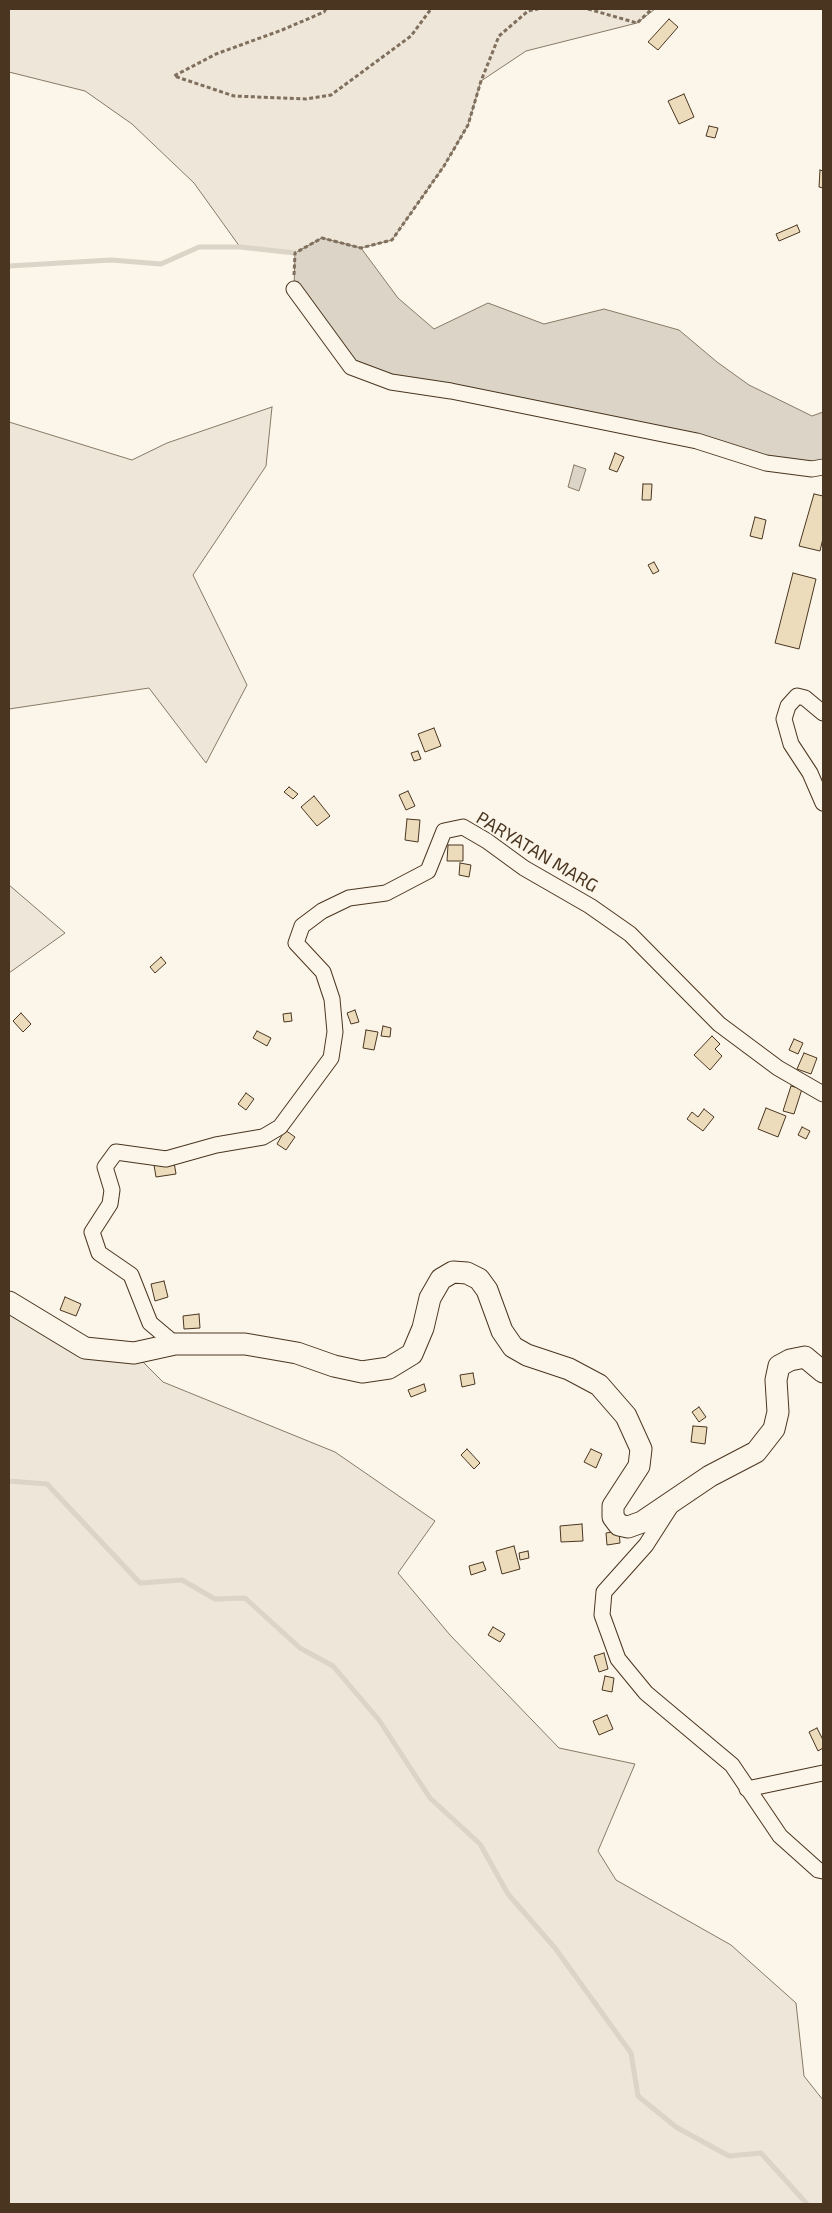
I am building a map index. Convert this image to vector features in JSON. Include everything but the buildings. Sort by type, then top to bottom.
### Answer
[{"type":"street","points":[[294,289],[351,367],[391,382],[451,391],[698,441],[766,463],[812,469],[823,467]]},
{"type":"street","points":[[823,713],[805,698],[797,696],[788,706],[784,719],[791,744],[810,773],[823,803]]},
{"type":"street","name":"PARYATAN MARG","points":[[175,1344],[150,1323],[131,1275],[99,1253],[92,1232],[110,1204],[112,1190],[105,1167],[116,1152],[166,1159],[216,1145],[263,1137],[280,1126],[330,1058],[335,1032],[332,999],[324,972],[296,943],[302,926],[322,911],[349,898],[386,893],[428,871],[444,831],[463,827],[487,841],[524,868],[590,906],[630,934],[719,1024],[778,1068],[823,1094]]},
{"type":"street","points":[[9,1302],[85,1348],[134,1353],[175,1344],[245,1344],[297,1353],[334,1366],[362,1372],[389,1368],[412,1354],[423,1328],[430,1298],[441,1279],[453,1272],[467,1273],[479,1279],[487,1290],[502,1331],[513,1347],[527,1355],[569,1369],[599,1384],[626,1416],[641,1449],[639,1466],[613,1506],[613,1518],[619,1525],[628,1527],[642,1522],[710,1476],[756,1452],[774,1429],[778,1412],[776,1380],[780,1366],[790,1360],[804,1357],[823,1372]]},
{"type":"street","points":[[674,1502],[646,1545],[604,1592],[602,1615],[618,1659],[646,1693],[732,1765],[780,1836],[818,1870],[823,1871]]},
{"type":"street","points":[[747,1789],[823,1773]]},
{"type":"path","points":[[326,9],[324,12],[282,30],[216,54],[174,76],[234,96],[306,100],[331,95],[411,36],[431,9]]},
{"type":"path","points":[[294,289],[295,253],[322,238],[361,248],[392,240],[444,166],[468,125],[480,81],[499,36],[528,11],[538,9]]},
{"type":"path","points":[[588,9],[637,23],[652,9]]},
{"type":"shaded area","points":[[9,9],[655,9],[637,23],[526,51],[481,81],[468,125],[444,166],[392,240],[361,248],[322,238],[295,253],[240,247],[194,183],[132,124],[85,91],[9,72]]},
{"type":"shaded area","points":[[322,238],[361,248],[398,298],[434,329],[488,303],[544,324],[604,309],[679,330],[717,362],[749,385],[812,416],[823,412],[823,467],[812,469],[351,367],[294,289],[295,253]]},
{"type":"shaded area","points":[[272,407],[266,466],[193,575],[247,685],[206,763],[149,688],[9,709],[9,422],[132,460],[167,443]]},
{"type":"shaded area","points":[[574,465],[586,469],[579,491],[568,487]]},
{"type":"shaded area","points":[[9,885],[65,933],[9,973]]},
{"type":"shaded area","points":[[9,1302],[85,1348],[134,1353],[163,1382],[335,1452],[435,1521],[398,1573],[450,1635],[559,1748],[635,1764],[598,1851],[616,1880],[731,1945],[796,2003],[804,2076],[823,2100],[823,2204],[9,2204]]},
{"type":"waterway","points":[[9,266],[111,260],[161,264],[199,247],[240,247],[295,253],[300,257]]},
{"type":"waterway","points":[[9,1481],[47,1484],[140,1583],[182,1580],[215,1599],[245,1598],[300,1648],[333,1666],[379,1720],[430,1798],[480,1844],[508,1894],[555,1948],[631,2053],[638,2096],[676,2127],[729,2156],[761,2153],[807,2204]]}]
